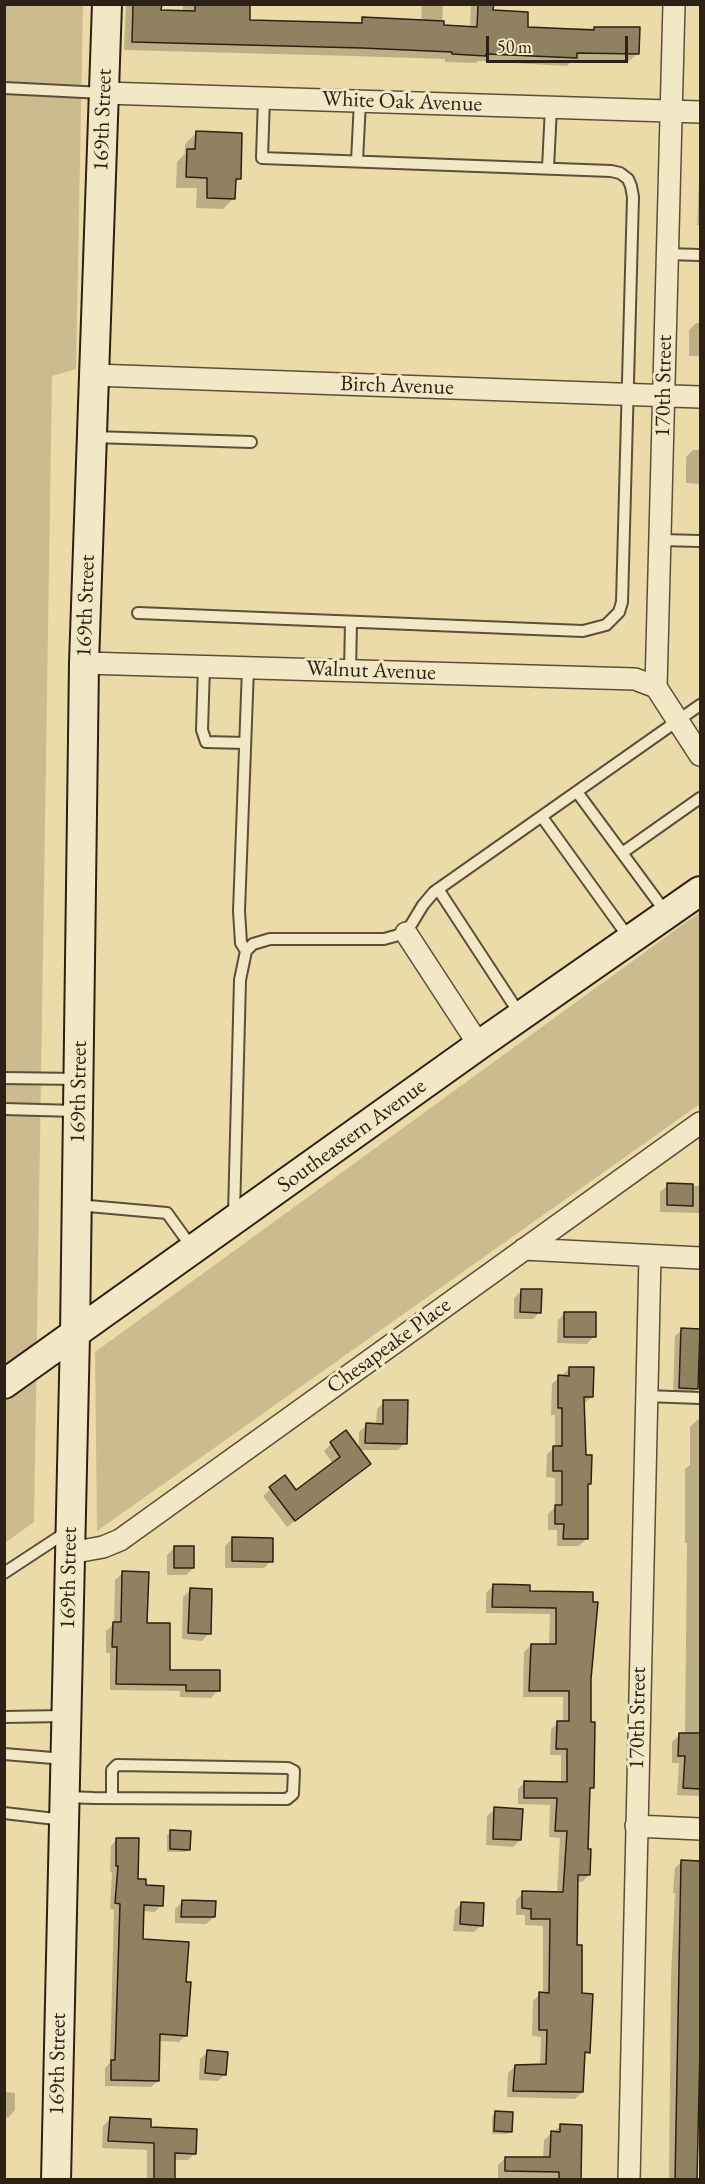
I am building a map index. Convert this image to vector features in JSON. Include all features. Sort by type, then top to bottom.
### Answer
[{"type":"street","name":"169th Street","points":[[56,2180],[75,1334],[84,663],[107,4]]},
{"type":"street","name":"170th Street","points":[[656,687],[674,4]]},
{"type":"street","name":"White Oak Avenue","points":[[104,93],[700,112]]},
{"type":"street","name":"Birch Avenue","points":[[94,375],[700,397]]},
{"type":"street","name":"Walnut Avenue","points":[[84,663],[635,679],[656,687]]},
{"type":"street","points":[[656,687],[700,754]]},
{"type":"street","name":"Southeastern Avenue","points":[[4,1384],[700,891]]},
{"type":"street","points":[[406,933],[479,1046]]},
{"type":"street","name":"Chesapeake Place","points":[[70,1541],[103,1547],[120,1540],[700,1123]]},
{"type":"street","points":[[524,1249],[700,1257]]},
{"type":"street","name":"170th Street","points":[[629,2180],[650,1256]]},
{"type":"street","points":[[636,1826],[700,1828]]},
{"type":"lane","points":[[4,88],[104,93]]},
{"type":"lane","points":[[138,613],[583,631],[606,625],[619,612],[622,602],[631,186],[628,179],[620,173],[548,168],[262,158],[264,98]]},
{"type":"lane","points":[[357,161],[360,101]]},
{"type":"lane","points":[[548,168],[551,107]]},
{"type":"lane","points":[[667,254],[700,255]]},
{"type":"lane","points":[[92,436],[251,442]]},
{"type":"lane","points":[[660,540],[700,541]]},
{"type":"lane","points":[[350,671],[351,622]]},
{"type":"lane","points":[[204,666],[202,730],[206,742],[245,743]]},
{"type":"lane","points":[[246,951],[242,943],[239,911],[248,668]]},
{"type":"lane","points":[[234,1220],[240,980],[246,951],[253,944],[270,939],[384,939],[406,933],[423,905],[438,889],[700,705]]},
{"type":"lane","points":[[577,792],[668,914]]},
{"type":"lane","points":[[622,853],[700,798]]},
{"type":"lane","points":[[542,817],[631,940]]},
{"type":"lane","points":[[438,889],[522,1016]]},
{"type":"lane","points":[[4,1078],[79,1078]]},
{"type":"lane","points":[[4,1109],[78,1111]]},
{"type":"lane","points":[[77,1205],[167,1213],[193,1250]]},
{"type":"lane","points":[[646,1396],[700,1398]]},
{"type":"lane","points":[[4,1573],[70,1541]]},
{"type":"lane","points":[[4,1716],[66,1716]]},
{"type":"lane","points":[[4,1754],[65,1759]]},
{"type":"lane","points":[[4,1813],[64,1809],[112,1798],[286,1799],[293,1794],[294,1772],[288,1768],[117,1765],[112,1770],[112,1798]]},
{"type":"shaded area","points":[[5,5],[83,5],[76,369],[52,376],[34,1522],[5,1543]]},
{"type":"shaded area","points":[[700,912],[700,1104],[97,1531],[95,1352]]},
{"type":"building","points":[[133,4],[162,4],[161,10],[195,11],[195,4],[250,4],[250,20],[362,23],[362,17],[444,21],[444,25],[477,27],[478,4],[494,4],[493,10],[528,12],[528,27],[594,30],[594,27],[640,27],[639,54],[577,53],[577,58],[486,54],[486,56],[452,54],[452,52],[361,48],[132,42]]},
{"type":"building","points":[[196,131],[242,133],[241,179],[236,179],[235,199],[207,198],[207,178],[186,177],[187,149],[195,149]]},
{"type":"building","points":[[667,1183],[693,1184],[693,1206],[667,1205]]},
{"type":"building","points":[[521,1289],[542,1289],[541,1313],[520,1312]]},
{"type":"building","points":[[564,1312],[596,1312],[596,1337],[564,1337]]},
{"type":"building","points":[[681,1328],[700,1329],[698,1389],[679,1388]]},
{"type":"building","points":[[569,1367],[594,1367],[593,1397],[584,1397],[586,1455],[592,1455],[591,1484],[588,1484],[588,1539],[563,1539],[564,1524],[555,1524],[555,1505],[562,1505],[562,1471],[553,1471],[553,1446],[562,1446],[562,1408],[558,1408],[558,1375],[569,1376]]},
{"type":"building","points":[[383,1400],[408,1400],[407,1444],[365,1443],[366,1423],[383,1424]]},
{"type":"building","points":[[346,1430],[371,1464],[295,1521],[269,1487],[285,1475],[296,1490],[340,1457],[330,1442]]},
{"type":"building","points":[[232,1537],[273,1538],[273,1562],[232,1561]]},
{"type":"building","points":[[174,1546],[194,1546],[194,1568],[174,1568]]},
{"type":"building","points":[[122,1571],[149,1572],[147,1623],[170,1623],[170,1670],[220,1670],[220,1691],[186,1691],[186,1685],[116,1684],[117,1647],[112,1647],[113,1622],[121,1622]]},
{"type":"building","points":[[493,1584],[530,1585],[530,1591],[593,1592],[593,1602],[598,1602],[591,1679],[591,1722],[595,1722],[594,1788],[590,1788],[588,1849],[591,1849],[590,1875],[578,1875],[577,1945],[582,1945],[582,1993],[593,1994],[590,2053],[585,2052],[583,2092],[513,2091],[515,2065],[546,2064],[547,2030],[539,2030],[539,1992],[549,1993],[550,1919],[531,1919],[531,1909],[522,1908],[522,1891],[563,1892],[567,1831],[555,1831],[557,1798],[524,1798],[524,1781],[567,1782],[567,1749],[556,1749],[557,1721],[569,1721],[569,1691],[529,1691],[531,1644],[556,1644],[556,1608],[492,1607]]},
{"type":"building","points":[[190,1588],[212,1589],[211,1634],[188,1633]]},
{"type":"building","points":[[679,1733],[700,1733],[700,1789],[683,1788],[685,1756],[678,1756]]},
{"type":"building","points":[[494,1807],[523,1809],[521,1840],[493,1839]]},
{"type":"building","points":[[170,1830],[191,1831],[190,1850],[170,1849]]},
{"type":"building","points":[[116,1838],[139,1838],[138,1879],[146,1879],[146,1885],[164,1886],[163,1906],[144,1905],[143,1939],[189,1942],[186,1982],[191,1982],[187,2036],[160,2034],[159,2081],[111,2080],[111,2060],[115,2060],[120,1904],[115,1903],[118,1866],[116,1866]]},
{"type":"building","points":[[681,1860],[700,1861],[697,2180],[675,2180]]},
{"type":"building","points":[[182,1900],[216,1901],[215,1917],[181,1917]]},
{"type":"building","points":[[461,1902],[484,1903],[483,1926],[460,1924]]},
{"type":"building","points":[[207,2050],[228,2052],[226,2075],[205,2073]]},
{"type":"building","points":[[495,2111],[513,2112],[512,2132],[494,2131]]},
{"type":"building","points":[[110,2117],[151,2119],[151,2127],[197,2129],[196,2154],[175,2153],[175,2180],[154,2180],[154,2143],[108,2141]]},
{"type":"building","points":[[560,2124],[582,2125],[581,2180],[559,2180],[559,2172],[505,2171],[505,2157],[550,2157],[551,2131],[560,2132]]}]
